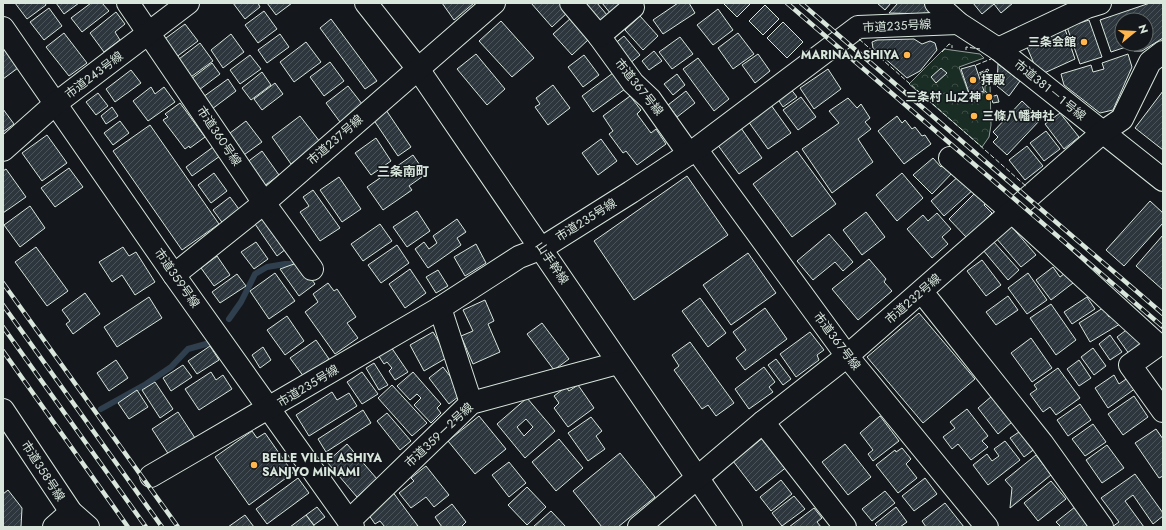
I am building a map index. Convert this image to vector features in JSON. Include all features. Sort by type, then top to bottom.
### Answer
[{"type":"street","name":"市道３６０号線","points":[[128,3],[150,33],[264,203],[312,269]]},
{"type":"street","name":"市道２４３号線","points":[[3,150],[55,104],[188,3]]},
{"type":"street","name":"山手幹線","points":[[366,3],[418,69],[542,248],[618,363],[731,527]]},
{"type":"street","name":"市道２３７号線","points":[[174,275],[264,203],[494,3]]},
{"type":"street","name":"市道３６７号線","points":[[571,3],[599,36],[633,83],[650,99],[693,152],[847,356],[987,527]]},
{"type":"street","name":"市道３８１－１号線","points":[[936,3],[958,23],[998,48],[1163,180]]},
{"type":"street","points":[[998,48],[1091,4]]},
{"type":"street","points":[[599,36],[633,7]]},
{"type":"street","name":"市道２３５号線","points":[[151,476],[440,308],[519,258],[542,248],[693,152],[858,28],[958,23]]},
{"type":"street","name":"市道３５９号線","points":[[3,28],[174,275],[351,524]]},
{"type":"street","name":"市道２３２号線","points":[[639,527],[763,422],[847,356],[922,292],[1103,132],[1122,120],[1150,62],[1163,52]]},
{"type":"street","points":[[950,158],[1012,212],[1158,345],[1130,365],[1163,411]]},
{"type":"street","points":[[922,292],[1042,443],[1102,527]]},
{"type":"street","points":[[440,308],[471,403]]},
{"type":"street","name":"市道３５９－２号線","points":[[351,524],[471,403],[618,363]]},
{"type":"street","name":"市道３５８号線","points":[[3,410],[71,512],[88,527]]},
{"type":"street","points":[[763,422],[845,527]]},
{"type":"street","points":[[54,527],[71,512]]},
{"type":"green space","name":"三條八幡神社","points":[[944,49],[980,54],[984,58],[959,67],[970,97],[985,92],[985,86],[990,84],[991,125],[989,137],[982,147],[909,84]]},
{"type":"building","points":[[15,3],[45,3],[46,5],[27,19]]},
{"type":"building","points":[[56,3],[79,3],[64,14]]},
{"type":"building","points":[[91,3],[102,3],[109,11],[82,32],[71,18]]},
{"type":"building","points":[[233,3],[258,3],[260,7],[245,19]]},
{"type":"building","points":[[267,3],[292,3],[276,15]]},
{"type":"building","points":[[442,3],[474,3],[454,20]]},
{"type":"building","points":[[531,3],[562,3],[569,11],[552,27]]},
{"type":"building","points":[[582,3],[597,3],[612,21],[603,28]]},
{"type":"building","points":[[602,3],[619,3],[625,11],[615,19]]},
{"type":"building","points":[[678,3],[689,3],[695,13],[663,34],[653,20]]},
{"type":"building","points":[[723,3],[751,3],[737,17]]},
{"type":"building","points":[[877,3],[891,3],[885,10]]},
{"type":"building","points":[[898,3],[923,3],[932,9],[928,14],[889,13]]},
{"type":"building","points":[[973,3],[1013,3],[1001,13],[994,4],[982,14]]},
{"type":"building","points":[[1150,3],[1163,3],[1163,38],[1154,44],[1154,12],[1124,12]]},
{"type":"building","points":[[765,5],[779,19],[763,35],[749,21]]},
{"type":"building","points":[[49,8],[62,26],[44,40],[30,22]]},
{"type":"building","points":[[718,9],[733,30],[713,45],[697,25]]},
{"type":"building","points":[[264,11],[277,29],[258,43],[245,25]]},
{"type":"building","points":[[116,12],[125,24],[115,32],[120,40],[104,52],[90,33]]},
{"type":"building","points":[[1114,15],[1114,51],[1111,52],[1100,20]]},
{"type":"building","points":[[640,16],[658,36],[643,50],[625,30]]},
{"type":"building","points":[[571,18],[590,38],[572,55],[553,34]]},
{"type":"building","points":[[331,19],[377,81],[365,89],[320,28]]},
{"type":"building","name":"三条会館","points":[[1089,20],[1102,57],[1080,64],[1067,27]]},
{"type":"building","points":[[501,21],[534,58],[512,77],[479,41]]},
{"type":"building","points":[[783,22],[803,42],[787,58],[767,38]]},
{"type":"building","points":[[185,24],[198,41],[175,58],[162,41]]},
{"type":"building","points":[[1065,29],[1075,59],[1042,74],[1035,66],[1026,45]]},
{"type":"building","points":[[64,33],[87,63],[69,76],[46,47]]},
{"type":"building","points":[[738,33],[754,54],[733,69],[718,48]]},
{"type":"building","points":[[231,34],[244,52],[223,68],[211,50]]},
{"type":"building","points":[[280,34],[289,47],[267,63],[258,50]]},
{"type":"building","points":[[624,36],[640,55],[629,64],[613,45]]},
{"type":"building","points":[[680,37],[693,54],[672,69],[659,52]]},
{"type":"building","name":"MARINA ASHIYA","points":[[914,39],[922,44],[930,41],[935,43],[937,50],[920,71],[907,78],[873,48],[872,42],[877,40]]},
{"type":"building","points":[[306,42],[321,62],[294,82],[280,62]]},
{"type":"building","points":[[200,43],[213,61],[188,79],[175,62]]},
{"type":"building","points":[[3,47],[18,68],[3,79]]},
{"type":"building","points":[[654,51],[662,61],[649,70],[642,61]]},
{"type":"building","points":[[476,54],[505,89],[487,105],[457,69]]},
{"type":"building","points":[[758,54],[770,71],[755,83],[742,65]]},
{"type":"building","points":[[1128,54],[1132,67],[1113,110],[1100,113],[1064,85],[1061,74],[1091,65],[1093,72],[1104,69],[1102,63]]},
{"type":"building","points":[[250,55],[261,69],[240,84],[230,70]]},
{"type":"building","points":[[584,55],[599,75],[583,87],[568,67]]},
{"type":"building","points":[[698,58],[729,99],[714,111],[683,69]]},
{"type":"building","points":[[330,62],[344,81],[324,96],[310,77]]},
{"type":"building","points":[[212,63],[220,74],[199,90],[191,79]]},
{"type":"building","points":[[998,64],[1020,81],[1009,96],[997,86]]},
{"type":"building","name":"拝殿","points":[[975,65],[984,91],[970,96],[961,69]]},
{"type":"building","points":[[941,68],[947,73],[936,83],[931,77]]},
{"type":"building","points":[[828,69],[841,89],[814,109],[800,88]]},
{"type":"building","points":[[131,70],[141,83],[115,102],[106,89]]},
{"type":"building","points":[[987,71],[990,79],[983,81],[980,74]]},
{"type":"building","points":[[262,72],[271,85],[251,100],[242,88]]},
{"type":"building","points":[[613,73],[625,89],[593,112],[582,96]]},
{"type":"building","points":[[677,74],[685,85],[673,95],[664,84]]},
{"type":"building","points":[[228,79],[236,91],[212,109],[203,97]]},
{"type":"building","points":[[275,83],[283,94],[262,110],[254,99]]},
{"type":"building","points":[[553,85],[570,108],[548,125],[535,107],[540,104],[536,98]]},
{"type":"building","points":[[348,86],[366,109],[343,126],[326,103]]},
{"type":"building","points":[[151,87],[155,94],[164,87],[175,102],[148,121],[133,101]]},
{"type":"building","points":[[790,88],[797,97],[783,107],[777,98]]},
{"type":"building","points":[[686,91],[695,103],[677,117],[668,105]]},
{"type":"building","points":[[1163,91],[1163,150],[1135,128]]},
{"type":"building","points":[[98,93],[108,106],[96,115],[86,102]]},
{"type":"building","points":[[997,95],[999,102],[993,103],[991,97]]},
{"type":"building","points":[[630,96],[641,110],[637,114],[651,133],[656,129],[666,144],[637,165],[626,151],[623,153],[609,134],[613,131],[603,116]]},
{"type":"building","points":[[801,97],[816,117],[798,130],[783,110]]},
{"type":"building","points":[[848,98],[857,108],[861,104],[870,118],[865,122],[871,129],[858,139],[873,162],[832,193],[802,149],[839,123],[829,111]]},
{"type":"building","points":[[1022,101],[1041,119],[1007,155],[993,142],[998,137],[993,132]]},
{"type":"building","points":[[180,103],[205,137],[190,148],[189,146],[185,149],[163,120],[168,117],[165,114]]},
{"type":"building","points":[[771,105],[791,133],[768,149],[748,121]]},
{"type":"building","points":[[112,107],[118,116],[106,124],[101,116]]},
{"type":"building","points":[[3,109],[14,124],[3,132]]},
{"type":"building","points":[[386,110],[411,147],[398,156],[373,119]]},
{"type":"building","points":[[1060,113],[1079,137],[1064,149],[1045,124]]},
{"type":"building","points":[[300,116],[320,142],[291,164],[272,137]]},
{"type":"building","points":[[897,116],[902,123],[905,120],[912,129],[915,127],[922,136],[925,135],[931,144],[904,164],[878,131]]},
{"type":"building","points":[[120,121],[129,133],[113,145],[104,133]]},
{"type":"building","points":[[246,121],[262,142],[241,157],[226,136]]},
{"type":"building","points":[[150,125],[219,224],[182,250],[113,151]]},
{"type":"building","points":[[741,128],[762,158],[739,174],[717,144]]},
{"type":"building","points":[[1046,131],[1060,149],[1044,161],[1030,143]]},
{"type":"building","points":[[47,135],[67,163],[42,181],[22,153]]},
{"type":"building","points":[[376,138],[391,161],[371,175],[355,153]]},
{"type":"building","points":[[601,139],[617,161],[598,175],[582,153]]},
{"type":"building","points":[[1027,146],[1043,166],[1025,180],[1009,160]]},
{"type":"building","points":[[213,147],[220,156],[192,176],[186,167]]},
{"type":"building","points":[[262,151],[279,175],[263,187],[246,163]]},
{"type":"building","points":[[797,151],[836,204],[792,237],[753,184]]},
{"type":"building","points":[[413,155],[426,174],[409,186],[412,190],[383,210],[367,187]]},
{"type":"building","points":[[933,158],[941,167],[946,163],[954,171],[932,194],[913,175]]},
{"type":"building","points":[[69,168],[83,187],[55,207],[41,188]]},
{"type":"building","points":[[6,169],[26,197],[3,213],[3,171]]},
{"type":"building","points":[[214,173],[227,191],[211,203],[198,185]]},
{"type":"building","points":[[902,173],[923,198],[897,221],[876,195]]},
{"type":"building","points":[[960,175],[975,188],[944,216],[931,201]]},
{"type":"building","points":[[687,176],[728,235],[634,300],[594,241]]},
{"type":"building","points":[[339,177],[361,209],[342,222],[320,190]]},
{"type":"building","points":[[313,190],[340,228],[320,241],[300,212],[309,206],[303,197]]},
{"type":"building","points":[[978,190],[988,201],[984,205],[992,213],[967,238],[949,219]]},
{"type":"building","points":[[230,197],[241,212],[224,225],[213,210]]},
{"type":"building","points":[[1150,201],[1163,213],[1163,223],[1124,266],[1106,250]]},
{"type":"building","points":[[30,206],[45,228],[20,247],[4,225]]},
{"type":"building","points":[[417,211],[430,231],[407,247],[393,227]]},
{"type":"building","points":[[866,212],[885,237],[862,255],[843,230]]},
{"type":"building","points":[[937,213],[951,229],[942,237],[948,244],[932,258],[907,229],[923,215],[928,221]]},
{"type":"building","points":[[270,214],[291,245],[277,256],[255,224]]},
{"type":"building","points":[[457,219],[466,232],[457,238],[461,245],[428,268],[415,249],[424,242],[429,249],[437,243],[433,236]]},
{"type":"building","points":[[380,224],[392,241],[363,261],[351,244]]},
{"type":"building","points":[[1011,226],[1036,255],[1021,267],[996,238]]},
{"type":"building","points":[[829,234],[853,262],[843,271],[835,262],[813,280],[797,261]]},
{"type":"building","points":[[1163,235],[1163,290],[1136,266]]},
{"type":"building","points":[[993,241],[1019,270],[1008,280],[983,250]]},
{"type":"building","points":[[256,242],[268,259],[254,269],[241,252]]},
{"type":"building","points":[[476,244],[486,263],[465,276],[454,257]]},
{"type":"building","points":[[397,245],[409,263],[381,283],[368,265]]},
{"type":"building","points":[[36,247],[68,291],[47,306],[15,262]]},
{"type":"building","points":[[123,247],[129,256],[136,252],[155,282],[135,295],[122,275],[112,282],[99,262]]},
{"type":"building","points":[[748,253],[776,293],[731,325],[703,285]]},
{"type":"building","points":[[217,256],[230,275],[214,286],[201,268]]},
{"type":"building","points":[[869,259],[886,279],[884,282],[892,291],[858,320],[832,289]]},
{"type":"building","points":[[982,260],[1001,285],[986,296],[967,271]]},
{"type":"building","points":[[294,264],[301,265],[315,284],[299,296],[280,269]]},
{"type":"building","points":[[1053,267],[1060,277],[1065,273],[1073,283],[1051,300],[1036,280]]},
{"type":"building","points":[[410,269],[426,293],[405,308],[389,284]]},
{"type":"building","points":[[438,270],[448,286],[436,293],[426,277]]},
{"type":"building","points":[[275,273],[295,301],[269,319],[250,291]]},
{"type":"building","points":[[1028,273],[1047,300],[1027,314],[1008,288]]},
{"type":"building","points":[[237,274],[246,286],[220,303],[212,292]]},
{"type":"building","points":[[328,283],[334,291],[337,289],[356,317],[347,323],[358,338],[335,354],[305,312],[318,302],[313,294]]},
{"type":"building","points":[[85,293],[100,314],[73,334],[66,324],[70,321],[62,310]]},
{"type":"building","points":[[1008,296],[1018,310],[996,325],[986,312]]},
{"type":"building","points":[[149,297],[162,318],[117,347],[104,327]]},
{"type":"building","points":[[1087,297],[1095,309],[1072,324],[1064,312]]},
{"type":"building","points":[[700,298],[726,333],[708,347],[682,311]]},
{"type":"building","points":[[485,300],[494,321],[488,324],[500,352],[473,364],[461,336],[473,331],[463,310]]},
{"type":"building","points":[[1051,304],[1076,340],[1056,355],[1030,318]]},
{"type":"building","points":[[765,308],[787,339],[745,370],[736,358],[746,350],[733,332]]},
{"type":"building","points":[[1103,308],[1109,317],[1114,314],[1120,324],[1090,342],[1079,323]]},
{"type":"building","points":[[919,313],[975,379],[923,423],[867,357]]},
{"type":"building","points":[[287,316],[304,341],[285,355],[267,330]]},
{"type":"building","points":[[542,323],[569,359],[554,370],[527,334]]},
{"type":"building","points":[[1129,328],[1148,347],[1132,358],[1117,337]]},
{"type":"building","points":[[433,332],[448,357],[424,371],[410,345]]},
{"type":"building","points":[[810,332],[824,350],[817,355],[819,360],[796,377],[780,354]]},
{"type":"building","points":[[1110,335],[1122,352],[1110,360],[1099,344]]},
{"type":"building","points":[[1031,338],[1052,368],[1032,382],[1011,353]]},
{"type":"building","points":[[316,340],[329,359],[304,377],[290,358]]},
{"type":"building","points":[[690,342],[734,403],[716,416],[708,405],[702,409],[674,370],[679,366],[672,355]]},
{"type":"building","points":[[210,346],[219,360],[197,374],[188,361]]},
{"type":"building","points":[[263,347],[271,360],[260,368],[252,355]]},
{"type":"building","points":[[391,347],[408,372],[395,380],[389,371],[392,368],[387,362],[384,364],[378,355]]},
{"type":"building","points":[[1093,348],[1106,366],[1094,375],[1081,357]]},
{"type":"building","points":[[776,359],[791,379],[783,385],[768,365]]},
{"type":"building","points":[[116,360],[128,378],[109,391],[97,373]]},
{"type":"building","points":[[1079,360],[1091,378],[1079,386],[1067,369]]},
{"type":"building","points":[[374,363],[388,385],[379,390],[366,368]]},
{"type":"building","points":[[183,365],[192,377],[171,391],[163,378]]},
{"type":"building","points":[[443,367],[463,393],[449,404],[429,378]]},
{"type":"building","points":[[764,367],[775,382],[769,387],[773,392],[749,409],[735,389]]},
{"type":"building","points":[[1058,368],[1080,398],[1056,415],[1050,407],[1043,412],[1030,394],[1037,389],[1034,385]]},
{"type":"building","points":[[211,372],[216,380],[223,375],[232,389],[199,410],[185,389]]},
{"type":"building","points":[[362,372],[378,394],[362,404],[347,382]]},
{"type":"building","points":[[413,372],[441,404],[437,408],[441,413],[431,423],[414,405],[421,398],[417,394],[410,400],[397,386]]},
{"type":"building","points":[[1114,375],[1119,384],[1129,377],[1136,388],[1108,408],[1095,388]]},
{"type":"building","points":[[155,382],[173,409],[160,418],[142,390]]},
{"type":"building","points":[[392,385],[427,423],[412,436],[378,398]]},
{"type":"building","points":[[578,385],[594,408],[568,427],[554,408],[559,403],[554,396],[566,387],[569,391]]},
{"type":"building","points":[[137,390],[148,407],[129,419],[118,403]]},
{"type":"building","points":[[332,392],[337,400],[349,393],[357,406],[309,436],[296,415]]},
{"type":"building","points":[[992,396],[1012,422],[998,434],[978,408]]},
{"type":"building","points":[[1134,396],[1148,417],[1123,435],[1108,414]]},
{"type":"building","points":[[527,398],[555,431],[525,458],[497,424]],"holes":[[[526,419],[533,427],[524,436],[517,427]]]},
{"type":"building","points":[[1080,404],[1091,420],[1068,436],[1057,420]]},
{"type":"building","points":[[967,409],[988,436],[982,441],[988,447],[971,460],[958,444],[952,449],[943,437],[955,428],[950,422]]},
{"type":"building","points":[[363,410],[371,423],[326,452],[318,439]]},
{"type":"building","points":[[178,412],[195,438],[169,455],[152,429]]},
{"type":"building","points":[[387,413],[411,441],[400,450],[377,421]]},
{"type":"building","points":[[479,416],[506,449],[475,474],[448,441]]},
{"type":"building","points":[[880,416],[899,441],[873,461],[868,454],[873,450],[860,433]]},
{"type":"building","points":[[591,417],[602,431],[596,436],[605,449],[588,461],[568,433]]},
{"type":"building","points":[[1093,424],[1106,442],[1085,456],[1072,439]]},
{"type":"building","points":[[1156,429],[1163,439],[1163,476],[1159,478],[1135,443]]},
{"type":"building","points":[[1022,430],[1036,448],[1024,457],[1010,438]]},
{"type":"building","name":"BELLE VILLE ASHIYA SANJYO MINAMI","points":[[252,431],[257,438],[265,433],[293,473],[249,505],[215,457]]},
{"type":"building","points":[[764,437],[788,466],[756,491],[733,461]]},
{"type":"building","points":[[559,439],[583,468],[556,491],[532,462]]},
{"type":"building","points":[[1005,441],[1020,460],[988,485],[973,465],[987,454],[992,461],[999,456],[994,449]]},
{"type":"building","points":[[347,444],[377,479],[357,497],[327,462]]},
{"type":"building","points":[[845,444],[871,477],[848,495],[822,462]]},
{"type":"building","points":[[1107,445],[1124,468],[1102,483],[1086,460]]},
{"type":"building","points":[[902,448],[911,459],[906,464],[917,478],[898,493],[876,465],[895,450],[896,452]]},
{"type":"building","points":[[620,453],[655,497],[618,527],[602,527],[573,491]]},
{"type":"building","points":[[1036,455],[1051,475],[1010,508],[1012,488],[1005,480]]},
{"type":"building","points":[[509,462],[526,483],[509,497],[492,475]]},
{"type":"building","points":[[426,466],[449,495],[434,507],[426,497],[411,508],[399,493],[414,481],[411,478]]},
{"type":"building","points":[[1135,474],[1163,513],[1163,516],[1153,524],[1133,495],[1125,501],[1144,527],[1112,527],[1119,522],[1101,498]]},
{"type":"building","points":[[298,478],[309,493],[267,524],[256,509]]},
{"type":"building","points":[[925,478],[937,494],[914,511],[902,496]]},
{"type":"building","points":[[781,480],[792,494],[771,511],[760,497]]},
{"type":"building","points":[[1051,481],[1066,499],[1038,521],[1024,503]]},
{"type":"building","points":[[527,487],[546,507],[527,525],[508,505]]},
{"type":"building","points":[[8,490],[22,508],[21,527],[3,527],[3,494]]},
{"type":"building","points":[[392,491],[418,526],[385,527],[380,521],[375,524],[366,511]]},
{"type":"building","points":[[885,491],[895,503],[872,521],[862,509]]},
{"type":"building","points":[[794,496],[805,509],[782,526],[772,513]]},
{"type":"building","points":[[945,503],[964,527],[926,527],[922,521]]},
{"type":"building","points":[[452,504],[466,522],[461,527],[442,527],[435,517]]},
{"type":"building","points":[[317,507],[325,517],[314,525],[306,515]]},
{"type":"building","points":[[896,507],[907,522],[900,527],[878,527],[875,524]]},
{"type":"building","points":[[1075,507],[1091,527],[1061,527],[1056,522]]},
{"type":"building","points":[[814,508],[822,518],[817,522],[821,527],[789,527]]},
{"type":"building","points":[[551,511],[566,527],[533,527]]},
{"type":"building","points":[[245,515],[254,527],[228,527]]},
{"type":"building","points":[[306,515],[315,527],[290,527]]},
{"type":"waterway","points":[[229,319],[241,302],[255,274],[267,267],[285,264],[303,264]]},
{"type":"waterway","points":[[101,409],[146,384],[171,367],[188,349],[206,344]]},
{"type":"railway","points":[[787,3],[1163,327]]},
{"type":"railway","points":[[801,3],[1163,314]]},
{"type":"railway","points":[[3,283],[178,527]]},
{"type":"railway","points":[[3,305],[162,527]]},
{"type":"railway","points":[[3,327],[146,527]]},
{"type":"railway","points":[[3,351],[128,527]]},
{"type":"fence","points":[[859,39],[1027,187]]},
{"type":"fence","points":[[942,52],[949,44],[952,45],[952,48]]},
{"type":"fence","points":[[966,50],[966,47],[980,49]]},
{"type":"fence","points":[[976,65],[991,59]]},
{"type":"fence","points":[[979,73],[988,69],[992,80],[983,83]]},
{"type":"fence","points":[[985,91],[991,96]]},
{"type":"place","name":"三条会館","points":[[1084,42]]},
{"type":"place","name":"MARINA ASHIYA","points":[[907,55]]},
{"type":"place","name":"拝殿","points":[[973,80]]},
{"type":"place","name":"三条村 山之神","points":[[989,97]]},
{"type":"place","name":"三條八幡神社","points":[[974,116]]},
{"type":"place","name":"BELLE VILLE ASHIYA SANJYO MINAMI","points":[[254,465]]},
{"type":"district","name":"三条南町","points":[[403,171]]}]
